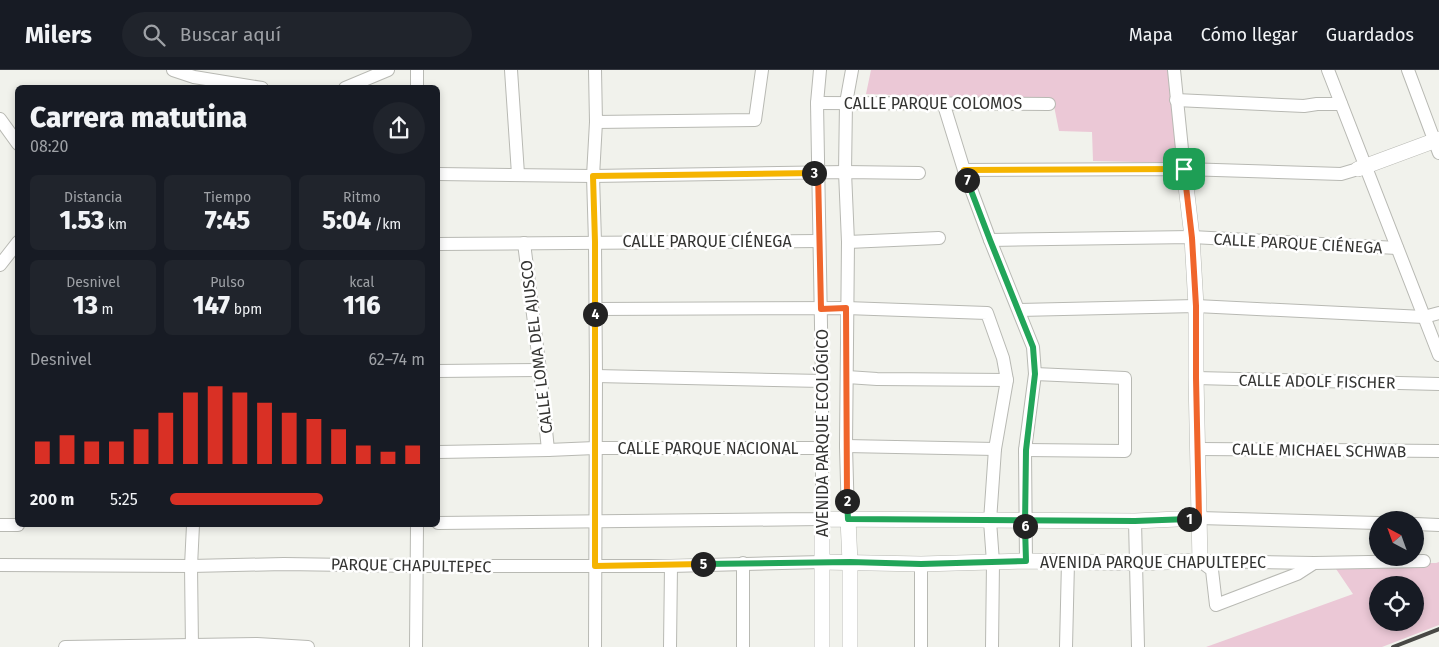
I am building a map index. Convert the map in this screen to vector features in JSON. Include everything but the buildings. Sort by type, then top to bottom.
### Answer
[{"type":"street","points":[[173,70],[194,78],[242,85]]},
{"type":"street","points":[[352,85],[388,70]]},
{"type":"street","points":[[417,70],[417,85]]},
{"type":"street","points":[[511,70],[518,174]]},
{"type":"street","points":[[595,70],[596,122],[593,176],[596,376],[595,647]]},
{"type":"street","points":[[596,122],[755,120],[762,70]]},
{"type":"street","name":"AVENIDA PARQUE ECOLÓGICO","points":[[820,70],[817,103],[822,381],[822,647]]},
{"type":"street","name":"AVENIDA PARQUE ECOLÓGICO","points":[[850,647],[850,562],[846,446],[848,242],[845,172],[846,103],[852,70]]},
{"type":"street","points":[[1174,70],[1192,238],[1196,306],[1200,561],[1212,570],[1216,605],[1297,574],[1314,563]]},
{"type":"street","points":[[1328,70],[1361,168],[1397,248],[1439,355]]},
{"type":"street","points":[[964,170],[1184,169],[1341,174],[1437,145],[1408,70]]},
{"type":"street","points":[[1176,100],[1304,106],[1341,104]]},
{"type":"street","points":[[942,102],[964,170],[1033,347],[1035,374],[1026,450],[1026,561]]},
{"type":"street","name":"CALLE PARQUE COLOMOS","points":[[817,103],[942,102],[1049,104]]},
{"type":"street","points":[[0,119],[5,133],[15,141]]},
{"type":"street","points":[[440,174],[593,176],[818,172],[919,173]]},
{"type":"street","points":[[848,242],[939,238]]},
{"type":"street","name":"CALLE PARQUE CIÉNEGA","points":[[990,240],[1192,238],[1397,248]]},
{"type":"street","name":"CALLE PARQUE CIÉNEGA","points":[[440,244],[819,241]]},
{"type":"street","name":"CALLE LOMA DEL AJUSCO","points":[[524,243],[548,450]]},
{"type":"street","points":[[0,264],[15,246]]},
{"type":"street","points":[[1019,310],[1196,306],[1424,317],[1439,313]]},
{"type":"street","points":[[595,309],[846,308],[987,312],[1003,358],[1007,380],[995,449],[990,521],[992,647]]},
{"type":"street","points":[[440,371],[540,370]]},
{"type":"street","points":[[1026,450],[1125,451],[1125,378],[1035,374]]},
{"type":"street","points":[[596,376],[822,381]]},
{"type":"street","points":[[847,377],[1007,380]]},
{"type":"street","name":"CALLE ADOLF FISCHER","points":[[1196,378],[1439,384]]},
{"type":"street","points":[[846,446],[995,449]]},
{"type":"street","name":"CALLE PARQUE NACIONAL","points":[[440,452],[595,448],[821,448]]},
{"type":"street","name":"CALLE MICHAEL SCHWAB","points":[[1198,449],[1439,451]]},
{"type":"street","points":[[440,522],[848,519],[1135,521],[1199,518],[1369,523]]},
{"type":"street","points":[[1135,521],[1138,647]]},
{"type":"street","points":[[1424,524],[1439,525]]},
{"type":"street","points":[[0,525],[15,525]]},
{"type":"street","points":[[192,527],[192,646]]},
{"type":"street","points":[[416,647],[417,527]]},
{"type":"street","name":"AVENIDA PARQUE CHAPULTEPEC","points":[[822,562],[921,564],[1026,561],[1136,563],[1200,561],[1369,562]]},
{"type":"street","name":"PARQUE CHAPULTEPEC","points":[[0,565],[672,566],[822,562]]},
{"type":"street","points":[[1066,647],[1068,562]]},
{"type":"street","points":[[743,563],[743,647]]},
{"type":"street","points":[[921,564],[921,647]]},
{"type":"street","points":[[670,647],[672,566]]},
{"type":"street","points":[[65,647],[308,647]]},
{"type":"shaded area","points":[[871,70],[1181,70],[1178,163],[1093,161],[1092,132],[1059,131],[1053,101],[866,94]]},
{"type":"shaded area","points":[[1439,562],[1439,625],[1424,631],[1424,576],[1369,576],[1369,631],[1423,631],[1382,647],[1206,647],[1353,594],[1332,563],[1369,563],[1369,566],[1424,566],[1424,563]]},
{"type":"railway","points":[[1393,647],[1439,629]]},
{"type":"route","points":[[1184,169],[964,170],[1033,347],[1035,374],[1026,450],[1025,520],[1026,561],[921,564],[850,562],[595,566],[596,376],[593,176],[818,172],[821,309],[846,308],[848,519],[990,521],[1025,520],[1135,521],[1199,518],[1196,306],[1192,238],[1184,169]]}]
